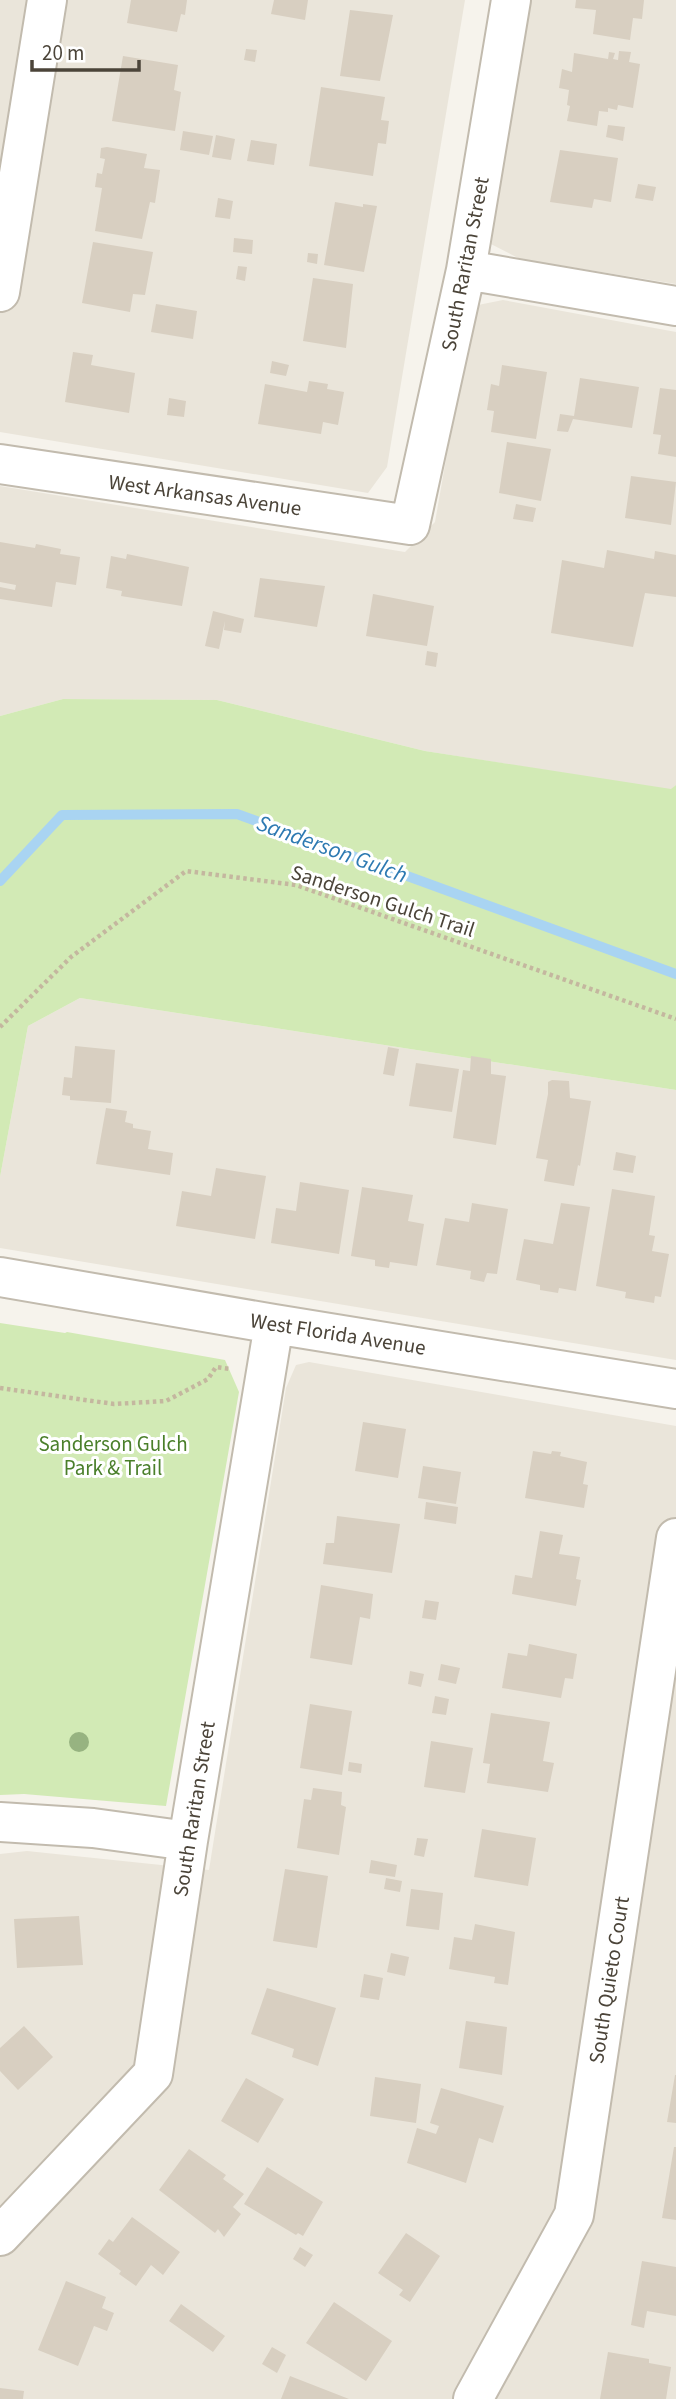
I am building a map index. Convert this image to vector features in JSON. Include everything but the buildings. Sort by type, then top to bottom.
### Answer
[{"type":"street","points":[[0,292],[47,0]]},
{"type":"street","name":"South Raritan Street","points":[[410,526],[466,270],[511,0]]},
{"type":"street","points":[[466,270],[675,300]]},
{"type":"street","name":"West Arkansas Avenue","points":[[0,464],[410,526]]},
{"type":"street","name":"West Florida Avenue","points":[[0,1277],[676,1389]]},
{"type":"street","name":"South Raritan Street","points":[[0,2236],[153,2074],[188,1841],[274,1324]]},
{"type":"street","name":"South Quieto Court","points":[[473,2399],[574,2216],[676,1538]]},
{"type":"street","points":[[0,1822],[93,1828],[188,1841]]},
{"type":"path","name":"Sanderson Gulch Trail","points":[[0,1027],[71,957],[186,871],[296,885],[676,1019]]},
{"type":"path","points":[[0,1388],[114,1404],[166,1401],[208,1379],[216,1367],[234,1370]]},
{"type":"shaded area","points":[[0,0],[465,0],[387,467],[368,493],[0,432]]},
{"type":"shaded area","points":[[523,0],[676,0],[676,284],[520,259],[485,241]]},
{"type":"shaded area","points":[[503,300],[676,332],[676,785],[671,790],[425,751],[217,700],[63,699],[0,716],[0,486],[405,552],[435,522],[473,306]]},
{"type":"shaded area","points":[[80,998],[676,1090],[676,1360],[0,1248],[0,1177],[28,1026]]},
{"type":"shaded area","points":[[309,1362],[676,1426],[676,2399],[0,2399],[0,1854],[27,1851],[209,1870],[286,1388],[296,1365]]},
{"type":"green space","points":[[63,699],[217,700],[425,751],[671,789],[676,785],[676,1090],[80,998],[28,1026],[0,1177],[0,716]]},
{"type":"green space","name":"Sanderson Gulch Park & Trail","points":[[0,1323],[225,1360],[239,1392],[166,1806],[24,1794],[0,1795]]},
{"type":"waterway","name":"Sanderson Gulch","points":[[0,881],[62,815],[237,814],[676,974]]}]
